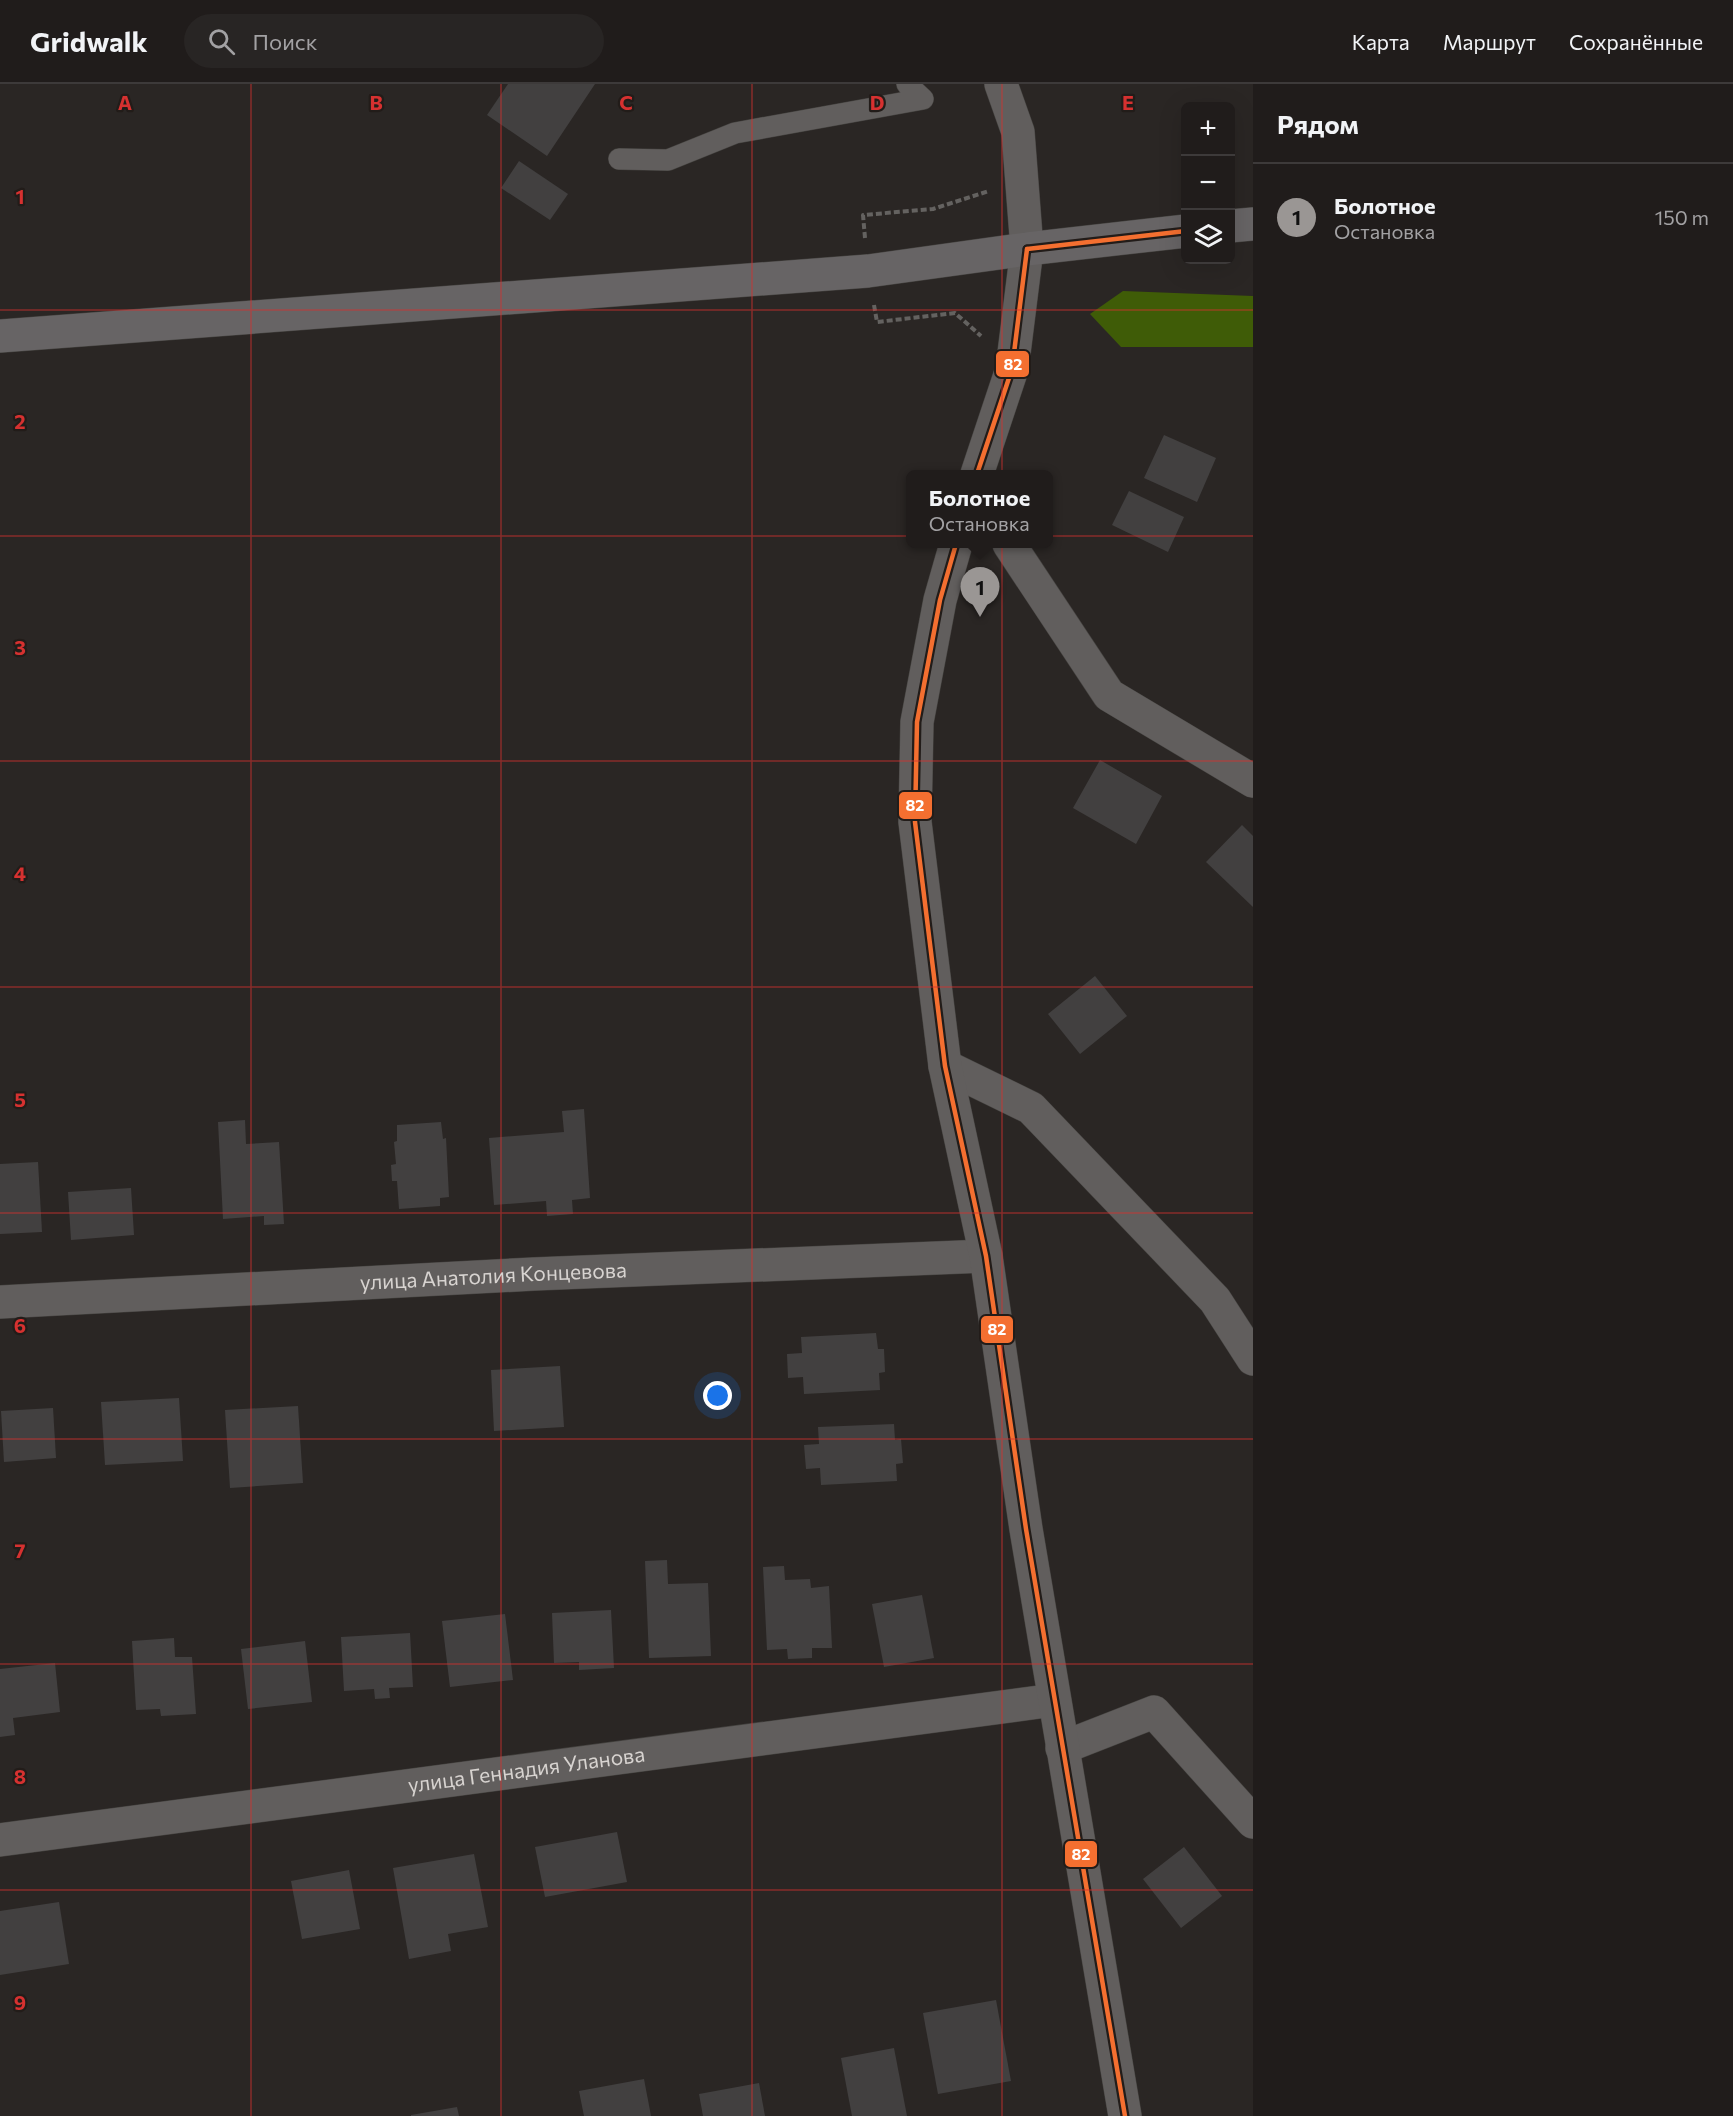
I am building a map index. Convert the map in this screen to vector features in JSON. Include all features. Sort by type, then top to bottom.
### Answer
[{"type":"main road","points":[[1235,226],[1253,224]]},
{"type":"main road","points":[[0,336],[868,271],[1027,249],[1181,231]]},
{"type":"street","points":[[977,470],[1012,369],[1027,249],[1018,132],[1001,84]]},
{"type":"street","points":[[955,548],[940,600],[917,722],[915,822],[945,1066],[986,1256],[1026,1529],[1125,2116]]},
{"type":"street","points":[[1012,548],[1108,694],[1253,781]]},
{"type":"street","points":[[945,1066],[1031,1108],[1215,1300],[1253,1359]]},
{"type":"street","name":"улица Анатолия Концевова","points":[[0,1302],[534,1274],[986,1256]]},
{"type":"street","name":"улица Геннадия Уланова","points":[[0,1840],[1054,1700]]},
{"type":"street","points":[[1062,1748],[1154,1712],[1253,1822]]},
{"type":"lane","points":[[619,159],[668,160],[735,134],[923,99],[907,84]]},
{"type":"green space","points":[[1123,291],[1253,296],[1253,347],[1121,347],[1090,314]]},
{"type":"building","points":[[508,84],[595,84],[547,156],[487,115]]},
{"type":"building","points":[[519,161],[568,194],[550,220],[501,188]]},
{"type":"building","points":[[1164,435],[1216,458],[1197,502],[1144,478]]},
{"type":"building","points":[[1129,491],[1184,517],[1168,552],[1112,525]]},
{"type":"building","points":[[1100,760],[1162,796],[1136,844],[1073,808]]},
{"type":"building","points":[[1242,825],[1253,836],[1253,907],[1206,862]]},
{"type":"building","points":[[1095,976],[1127,1016],[1080,1054],[1048,1014]]},
{"type":"building","points":[[584,1109],[590,1198],[572,1200],[573,1214],[547,1216],[546,1201],[494,1205],[489,1138],[564,1132],[562,1111]]},
{"type":"building","points":[[245,1120],[246,1144],[279,1142],[284,1224],[264,1225],[264,1216],[223,1219],[218,1122]]},
{"type":"building","points":[[441,1122],[443,1139],[446,1138],[449,1197],[440,1198],[440,1206],[399,1209],[397,1181],[392,1181],[391,1165],[396,1164],[394,1142],[397,1141],[397,1125]]},
{"type":"building","points":[[38,1162],[42,1232],[0,1234],[0,1164]]},
{"type":"building","points":[[131,1188],[134,1235],[71,1240],[68,1192]]},
{"type":"building","points":[[876,1333],[878,1349],[884,1349],[885,1372],[879,1373],[880,1390],[804,1394],[803,1377],[788,1378],[787,1354],[802,1353],[801,1337]]},
{"type":"building","points":[[560,1366],[564,1427],[494,1431],[491,1370]]},
{"type":"building","points":[[179,1398],[183,1461],[105,1465],[101,1402]]},
{"type":"building","points":[[298,1406],[303,1483],[230,1488],[225,1410]]},
{"type":"building","points":[[53,1408],[56,1458],[4,1462],[1,1411]]},
{"type":"building","points":[[894,1424],[895,1440],[901,1439],[903,1463],[896,1464],[897,1481],[821,1485],[820,1468],[806,1469],[804,1445],[819,1444],[818,1427]]},
{"type":"building","points":[[667,1560],[668,1584],[708,1583],[711,1656],[649,1658],[645,1561]]},
{"type":"building","points":[[784,1566],[785,1580],[810,1579],[811,1588],[829,1586],[832,1648],[812,1648],[812,1658],[788,1659],[787,1649],[767,1650],[763,1567]]},
{"type":"building","points":[[922,1595],[934,1658],[884,1667],[872,1604]]},
{"type":"building","points":[[611,1610],[614,1668],[579,1670],[579,1662],[554,1663],[552,1613]]},
{"type":"building","points":[[505,1614],[513,1680],[450,1687],[442,1621]]},
{"type":"building","points":[[410,1633],[413,1687],[389,1688],[390,1698],[375,1699],[374,1689],[344,1691],[341,1637]]},
{"type":"building","points":[[174,1638],[175,1657],[192,1657],[196,1714],[161,1716],[160,1709],[136,1710],[132,1641]]},
{"type":"building","points":[[305,1641],[312,1702],[248,1709],[241,1649]]},
{"type":"building","points":[[55,1663],[60,1712],[13,1718],[15,1735],[0,1737],[0,1669]]},
{"type":"building","points":[[617,1832],[627,1882],[545,1897],[535,1847]]},
{"type":"building","points":[[1184,1847],[1222,1896],[1181,1928],[1143,1879]]},
{"type":"building","points":[[474,1854],[488,1927],[448,1934],[451,1951],[409,1959],[393,1868]]},
{"type":"building","points":[[349,1870],[360,1929],[302,1939],[291,1881]]},
{"type":"building","points":[[59,1902],[69,1964],[0,1975],[0,1911]]},
{"type":"building","points":[[996,2000],[1011,2081],[938,2094],[923,2013]]},
{"type":"building","points":[[894,2048],[907,2116],[852,2116],[841,2058]]},
{"type":"building","points":[[644,2079],[651,2116],[584,2116],[579,2091]]},
{"type":"building","points":[[759,2083],[765,2116],[703,2116],[699,2094]]},
{"type":"building","points":[[457,2107],[459,2116],[411,2116],[411,2115]]},
{"type":"transit line","name":"82","points":[[1027,249],[1181,232]]},
{"type":"transit line","name":"82","points":[[978,470],[1012,369],[1027,249]]},
{"type":"transit line","name":"82","points":[[955,548],[940,600],[917,722],[915,822],[945,1066],[986,1256],[1026,1529],[1125,2116]]},
{"type":"place","name":"Болотное","points":[[980,617]]}]
